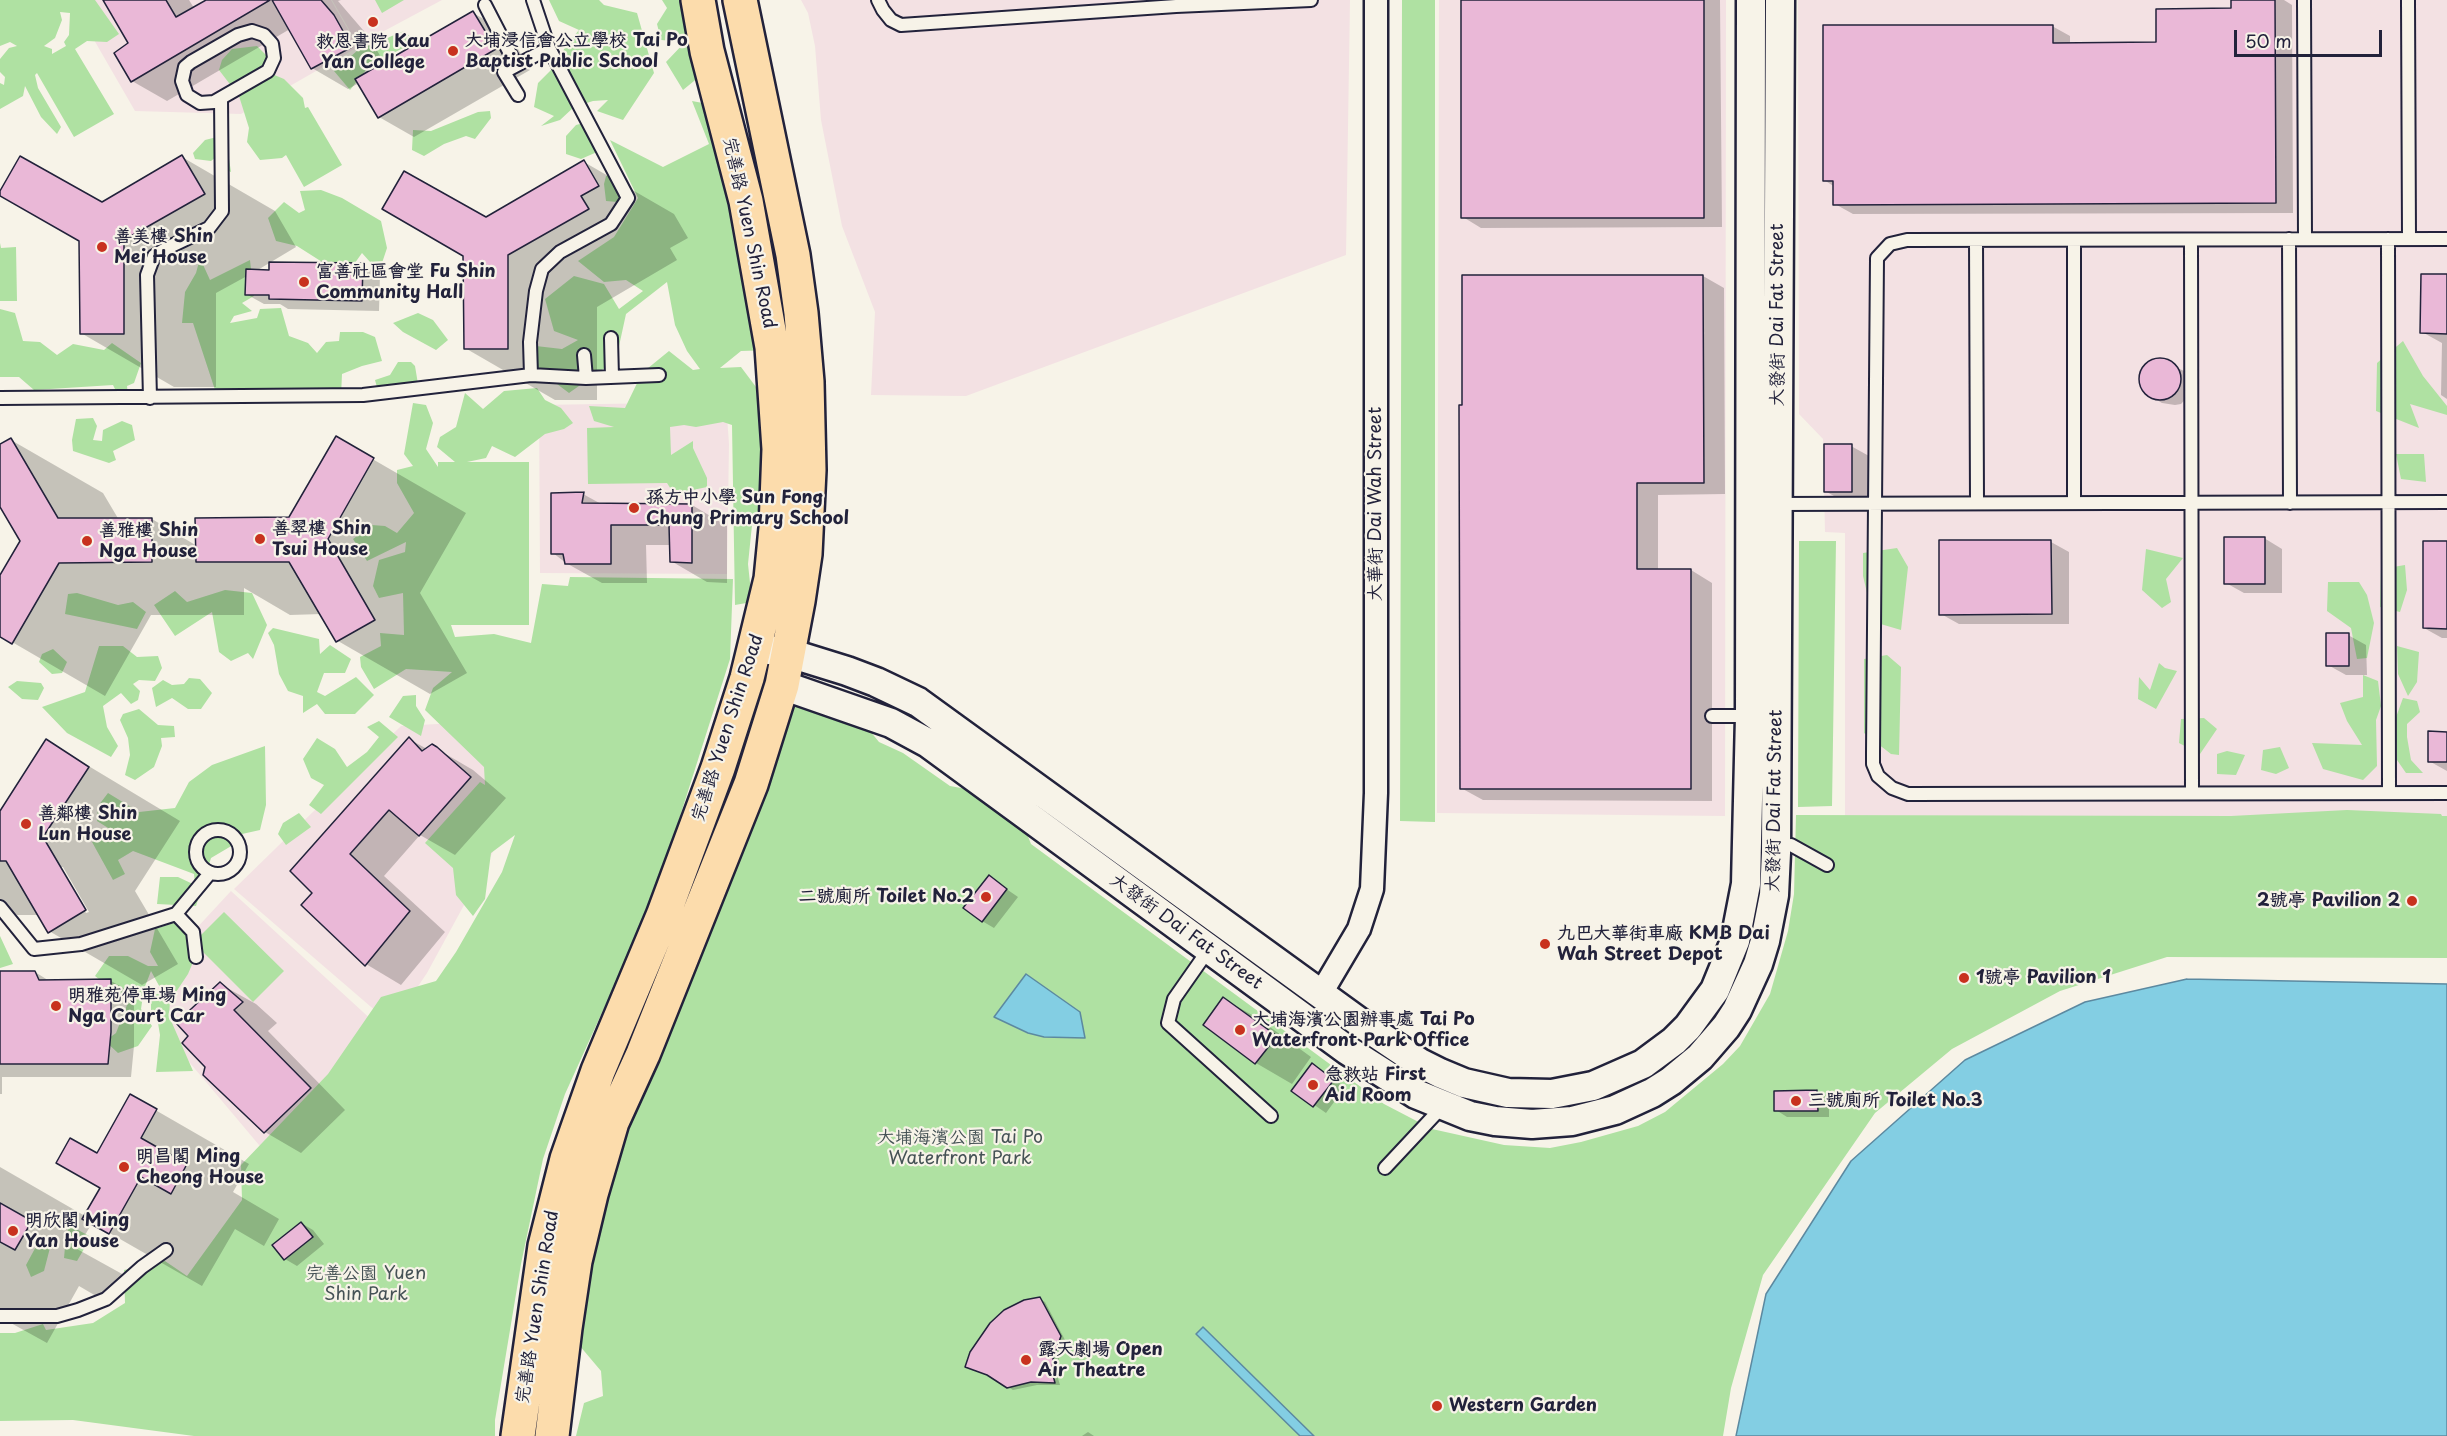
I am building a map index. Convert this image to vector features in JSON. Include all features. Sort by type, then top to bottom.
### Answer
[{"type":"main road","name":"完善路 Yuen Shin Road","points":[[552,1436],[564,1328],[575,1261],[612,1122],[643,1054],[754,774],[776,528],[779,449],[776,381],[768,314],[746,201],[707,51],[698,0]]},
{"type":"main road","name":"完善路 Yuen Shin Road","points":[[518,1436],[545,1246],[567,1159],[598,1071],[663,916],[718,768],[762,675],[789,653],[805,554],[808,512],[807,382],[801,313],[793,255],[740,0]]},
{"type":"street","name":"大華街 Dai Wah Street","points":[[1320,994],[1359,929],[1372,889],[1376,794],[1376,0]]},
{"type":"street","name":"大發街 Dai Fat Street","points":[[762,675],[891,723],[928,743],[1375,1070],[1416,1094],[1443,1106],[1495,1121],[1532,1124],[1594,1117],[1652,1093],[1687,1068],[1726,1027],[1749,987],[1758,964],[1771,913],[1776,853],[1763,504],[1751,0]]},
{"type":"street","name":"大發街 Dai Fat Street","points":[[789,653],[876,682],[927,708],[1320,994],[1420,1063],[1464,1083],[1508,1093],[1531,1095],[1573,1091],[1613,1079],[1643,1064],[1674,1041],[1688,1027],[1715,990],[1725,968],[1742,912],[1749,852],[1750,716],[1763,504],[1780,0]]},
{"type":"lane","points":[[531,375],[531,332],[536,291],[542,269],[560,252],[611,224],[628,198],[549,48],[533,0]]},
{"type":"lane","points":[[878,0],[891,20],[900,25],[1110,5],[1311,0]]},
{"type":"lane","points":[[2304,0],[2305,239]]},
{"type":"lane","points":[[2408,0],[2409,239]]},
{"type":"lane","points":[[485,5],[516,65]]},
{"type":"lane","points":[[252,31],[264,35],[272,44],[274,51],[272,65],[267,71],[221,98],[207,104],[200,103],[187,95],[182,81],[186,67],[244,32],[252,31]]},
{"type":"lane","points":[[518,95],[504,72],[549,48]]},
{"type":"lane","points":[[150,398],[147,275],[154,256],[209,228],[222,211],[221,98]]},
{"type":"lane","points":[[2289,239],[2290,502]]},
{"type":"lane","points":[[2388,239],[2389,793]]},
{"type":"lane","points":[[2447,239],[1907,240],[1890,244],[1876,258],[1873,764],[1878,776],[1892,788],[1908,794],[2447,793]]},
{"type":"lane","points":[[1976,240],[1977,503]]},
{"type":"lane","points":[[2074,240],[2074,503]]},
{"type":"lane","points":[[2191,240],[2192,793]]},
{"type":"lane","points":[[611,338],[612,377]]},
{"type":"lane","points":[[584,355],[586,378]]},
{"type":"lane","points":[[0,398],[363,395],[531,375],[586,378],[659,375]]},
{"type":"lane","points":[[1763,504],[2447,502]]},
{"type":"lane","points":[[1712,716],[1750,716]]},
{"type":"lane","points":[[1791,845],[1827,865]]},
{"type":"lane","points":[[0,907],[34,949],[81,944],[176,914],[210,873]]},
{"type":"lane","points":[[1742,912],[1771,913]]},
{"type":"lane","points":[[176,914],[192,932],[196,957]]},
{"type":"lane","points":[[1209,949],[1174,999],[1168,1023],[1271,1116]]},
{"type":"lane","points":[[1385,1168],[1443,1106]]},
{"type":"lane","points":[[0,1316],[57,1316],[88,1307],[106,1299],[142,1267],[166,1250]]},
{"type":"shaded area","points":[[71,0],[331,0],[358,47],[241,114],[135,111]]},
{"type":"shaded area","name":"救恩書院 Kau Yan College","points":[[332,0],[442,0],[358,45]]},
{"type":"shaded area","points":[[801,0],[1350,0],[1346,255],[966,396],[871,395],[875,312],[842,226],[821,120],[815,46],[808,13]]},
{"type":"shaded area","points":[[1439,0],[1726,0],[1725,816],[1437,813]]},
{"type":"shaded area","points":[[1798,0],[2447,0],[2447,816],[1845,816],[1845,533],[1825,532],[1823,439],[1799,414]]},
{"type":"shaded area","name":"孫方中小學 Sun Fong Chung Primary School","points":[[726,402],[729,444],[727,574],[540,573],[539,405]]},
{"type":"shaded area","points":[[529,719],[500,839],[427,973],[392,1025],[234,889],[401,726]]},
{"type":"shaded area","points":[[231,891],[387,1034],[275,1164],[174,1044],[160,1012],[157,988],[180,966],[180,946]]},
{"type":"green space","points":[[0,0],[95,0],[119,34],[107,42],[87,41],[75,49],[114,114],[74,137],[37,73],[35,75],[38,88],[61,127],[57,134],[41,117],[25,86],[23,96],[0,109],[0,83],[4,85],[5,77],[0,72],[0,59],[9,48],[17,46],[10,42],[0,46]],"holes":[[[60,12],[70,13],[69,35],[64,42],[66,46],[52,54],[52,49],[44,46],[55,38],[62,20]]]},
{"type":"green space","points":[[375,0],[404,0],[382,13]]},
{"type":"green space","points":[[549,0],[599,0],[604,5],[637,13],[654,73],[623,120],[597,111],[608,100],[593,101],[574,107],[560,120],[541,126],[554,116],[534,107],[538,83],[551,70],[579,30],[559,21]]},
{"type":"green space","points":[[662,0],[689,0],[705,72],[683,90],[666,62],[685,42],[661,40],[657,24],[667,8]]},
{"type":"green space","points":[[1402,0],[1435,0],[1435,822],[1400,821]]},
{"type":"green space","points":[[404,31],[413,39],[409,45],[370,65],[350,90],[334,71],[358,50]]},
{"type":"green space","points":[[257,46],[267,56],[272,74],[284,79],[303,98],[305,108],[308,107],[342,165],[304,187],[286,155],[282,158],[260,160],[247,142],[249,128],[239,96],[219,70],[222,60],[232,49]]},
{"type":"green space","points":[[692,101],[708,104],[772,350],[741,351],[720,368],[741,367],[771,407],[762,438],[762,462],[785,465],[772,528],[752,525],[748,564],[752,602],[735,605],[732,425],[723,422],[696,427],[684,425],[670,427],[671,455],[693,441],[693,448],[707,478],[707,487],[674,494],[667,483],[588,484],[587,428],[614,427],[594,421],[589,406],[625,408],[642,373],[669,351],[693,370],[700,369],[687,351],[675,325],[667,282],[626,314],[616,360],[569,393],[537,369],[536,346],[562,349],[578,340],[554,331],[545,299],[574,276],[604,284],[619,309],[643,291],[626,280],[604,282],[578,261],[614,237],[638,198],[610,140],[663,167],[709,144]]},
{"type":"green space","points":[[490,111],[491,118],[475,139],[466,136],[444,144],[424,156],[412,150],[413,130],[431,131],[478,112]]},
{"type":"green space","points":[[591,121],[598,129],[597,152],[581,159],[566,154],[566,136],[576,125]]},
{"type":"green space","points":[[217,137],[226,139],[231,172],[215,165],[216,157],[211,161],[195,159],[193,153],[205,140]]},
{"type":"green space","points":[[619,173],[626,185],[617,202],[606,201],[604,184],[606,176]]},
{"type":"green space","points":[[321,190],[342,198],[381,221],[387,248],[379,272],[362,253],[352,267],[330,267],[297,246],[276,241],[268,218],[284,202],[299,213],[305,210],[300,191]]},
{"type":"green space","points":[[0,243],[1,248],[16,247],[17,301],[0,301]]},
{"type":"green space","points":[[200,258],[210,280],[250,260],[254,296],[242,303],[252,311],[234,316],[230,323],[257,318],[260,309],[281,308],[289,336],[308,343],[317,353],[326,342],[339,341],[340,332],[363,332],[375,337],[382,361],[342,374],[341,396],[251,403],[216,393],[193,323],[182,323],[185,292],[196,273]]},
{"type":"green space","points":[[0,309],[15,313],[23,341],[40,342],[57,355],[73,344],[104,350],[112,343],[141,363],[134,383],[127,386],[128,396],[120,399],[113,385],[34,390],[19,377],[0,377]]},
{"type":"green space","points":[[418,313],[433,320],[448,340],[436,350],[403,332],[393,323]]},
{"type":"green space","points":[[2403,341],[2423,376],[2447,406],[2447,415],[2410,404],[2419,428],[2376,411],[2377,363]]},
{"type":"green space","points":[[398,362],[411,362],[415,366],[418,384],[380,398],[375,380],[390,375]]},
{"type":"green space","name":"完善公園 Yuen Shin Park","points":[[537,388],[545,400],[561,408],[573,423],[564,429],[545,434],[515,457],[492,446],[486,458],[467,462],[529,462],[529,625],[451,625],[455,637],[494,634],[531,643],[542,584],[568,586],[570,577],[733,579],[730,659],[654,898],[565,1094],[543,1159],[521,1264],[495,1420],[495,1436],[194,1436],[73,1420],[0,1421],[0,1333],[15,1333],[43,1324],[46,1330],[93,1323],[125,1303],[124,1270],[165,1261],[187,1276],[242,1200],[241,1165],[328,1074],[381,997],[436,981],[456,952],[502,872],[515,835],[491,853],[485,899],[473,916],[456,895],[453,868],[425,843],[480,782],[485,785],[484,767],[425,710],[433,688],[452,672],[406,669],[374,689],[361,667],[360,657],[381,646],[380,633],[404,635],[403,593],[379,598],[373,586],[379,560],[405,552],[406,542],[367,561],[353,539],[372,525],[385,526],[397,533],[414,513],[397,483],[397,470],[413,466],[404,454],[413,403],[426,405],[433,423],[426,449],[438,467],[438,462],[455,462],[437,447],[440,437],[456,427],[465,393],[483,409],[504,391]]},
{"type":"green space","points":[[93,418],[97,426],[93,440],[102,441],[103,430],[122,421],[132,425],[135,440],[113,451],[116,460],[109,463],[73,451],[72,440],[76,419]]},
{"type":"green space","points":[[2396,454],[2424,454],[2426,482],[2401,479]]},
{"type":"green space","points":[[1799,541],[1836,541],[1832,806],[1798,807]]},
{"type":"green space","points":[[1897,548],[1908,567],[1901,630],[1867,620],[1868,597],[1863,576],[1863,553]]},
{"type":"green space","points":[[2146,549],[2183,558],[2166,579],[2171,602],[2162,608],[2142,590]]},
{"type":"green space","points":[[2405,565],[2407,590],[2400,612],[2380,607],[2381,569]]},
{"type":"green space","points":[[2328,582],[2359,582],[2367,595],[2374,623],[2367,658],[2357,659],[2351,628],[2327,611]]},
{"type":"green space","points":[[225,590],[252,593],[267,625],[253,659],[248,653],[231,661],[219,652],[212,612],[175,636],[154,605],[175,591],[187,602]]},
{"type":"green space","points":[[77,593],[118,605],[133,602],[146,612],[137,629],[65,614],[68,594]]},
{"type":"green space","points":[[273,628],[319,639],[320,654],[330,645],[351,659],[345,673],[324,673],[317,692],[325,696],[356,677],[374,695],[355,714],[325,714],[317,704],[303,713],[303,696],[288,691],[279,674],[274,645],[268,633]]},
{"type":"green space","points":[[99,646],[123,646],[137,657],[158,656],[162,668],[155,681],[139,680],[133,684],[140,691],[138,700],[131,704],[121,693],[103,706],[107,727],[118,746],[111,757],[67,733],[42,707],[85,692]]},
{"type":"green space","points":[[2397,646],[2419,652],[2417,682],[2408,696],[2398,674]]},
{"type":"green space","points":[[53,649],[67,662],[62,673],[52,674],[39,662],[42,654]]},
{"type":"green space","points":[[1887,655],[1901,667],[1899,755],[1891,754],[1864,733],[1864,659]]},
{"type":"green space","points":[[2159,663],[2165,668],[2177,671],[2156,709],[2138,699],[2139,677],[2150,690]]},
{"type":"green space","points":[[2363,675],[2378,681],[2381,706],[2376,720],[2377,766],[2363,780],[2323,769],[2312,743],[2362,745],[2347,721],[2340,703],[2363,697]]},
{"type":"green space","points":[[189,678],[200,679],[212,693],[201,709],[188,709],[172,698],[156,707],[152,688],[163,680],[172,685],[184,684]]},
{"type":"green space","points":[[17,681],[41,683],[44,688],[38,700],[22,699],[8,687]]},
{"type":"green space","name":"大埔海濱公園 Tai Po Waterfront Park","points":[[779,688],[839,693],[879,742],[903,753],[950,786],[983,792],[1019,814],[1031,844],[1384,1104],[1432,1129],[1504,1145],[1550,1148],[1638,1126],[1665,1112],[1723,1064],[1740,1046],[1770,994],[1788,931],[1794,894],[1796,815],[2231,816],[2347,810],[2441,814],[2447,816],[2447,958],[2167,957],[2060,991],[1952,1049],[1875,1113],[1763,1275],[1731,1388],[1723,1436],[576,1436],[584,1403],[603,1396],[601,1371],[574,1339],[582,1229]]},
{"type":"green space","points":[[416,695],[416,706],[425,720],[421,736],[389,717],[403,696]]},
{"type":"green space","points":[[2403,698],[2417,701],[2420,712],[2407,724],[2407,737],[2411,760],[2423,773],[2406,773],[2397,760],[2395,720]]},
{"type":"green space","points":[[139,709],[158,725],[174,726],[175,737],[161,738],[162,746],[154,767],[135,780],[125,775],[130,755],[128,738],[120,720],[123,714]]},
{"type":"green space","points":[[2204,718],[2217,729],[2200,754],[2179,743],[2181,719]]},
{"type":"green space","points":[[379,721],[398,737],[321,814],[309,805],[324,785],[311,778],[303,759],[317,738],[335,749],[347,767],[367,752],[379,737],[367,727]]},
{"type":"green space","points":[[265,746],[266,805],[260,830],[242,834],[233,845],[211,858],[196,906],[157,904],[160,877],[178,877],[195,885],[194,874],[133,851],[118,860],[125,874],[113,880],[92,842],[113,831],[97,821],[98,806],[108,793],[139,812],[175,808],[189,782],[212,765]]},
{"type":"green space","points":[[2280,747],[2289,768],[2276,774],[2261,770],[2263,750]]},
{"type":"green space","points":[[2227,751],[2245,755],[2236,775],[2217,774],[2217,754]]},
{"type":"green space","points":[[299,813],[311,827],[286,845],[278,834],[283,823]]},
{"type":"green space","points":[[224,912],[284,971],[253,1002],[199,948],[188,974],[170,1001],[169,1016],[193,1071],[156,1072],[160,1035],[157,1017],[151,1012],[151,995],[163,993],[151,971],[144,989],[141,1009],[152,1026],[138,1046],[118,1053],[105,1041],[116,1033],[127,1005],[119,995],[95,976],[109,956],[128,956],[148,966],[158,966],[150,952],[155,929],[177,922],[198,938]]},
{"type":"green space","points":[[0,936],[13,964],[0,968]]},
{"type":"green space","points":[[69,1225],[91,1237],[77,1261],[64,1258]]},
{"type":"green space","points":[[39,1241],[51,1244],[44,1271],[31,1277],[26,1265]]},
{"type":"water","points":[[1026,974],[1080,1012],[1085,1038],[1044,1037],[1028,1033],[994,1017]]},
{"type":"water","points":[[2187,979],[2447,984],[2447,1436],[1736,1436],[1766,1294],[1851,1161],[1965,1060],[2085,1002]]},
{"type":"water","points":[[1203,1327],[1314,1436],[1300,1436],[1196,1334]]},
{"type":"building","points":[[103,0],[166,0],[176,17],[206,0],[270,0],[131,82],[114,53],[128,43]]},
{"type":"building","points":[[272,0],[321,0],[334,15],[352,47],[311,69]]},
{"type":"building","points":[[1461,0],[1704,0],[1704,218],[1461,218]]},
{"type":"building","points":[[2231,0],[2275,0],[2276,203],[1833,205],[1833,181],[1823,181],[1823,25],[2053,25],[2053,43],[2156,42],[2156,9],[2231,8]]},
{"type":"building","points":[[473,11],[496,49],[378,118],[355,79]]},
{"type":"building","name":"善美樓 Shin Mei House","points":[[182,155],[205,194],[124,240],[124,334],[80,334],[79,241],[0,196],[0,191],[20,156],[102,202]]},
{"type":"building","points":[[584,160],[599,186],[581,196],[589,209],[508,255],[508,349],[464,349],[463,256],[382,209],[404,171],[486,217]]},
{"type":"building","name":"富善社區會堂 Fu Shin Community Hall","points":[[269,262],[363,263],[362,301],[269,299],[269,295],[245,295],[246,269],[269,270]]},
{"type":"building","points":[[2421,274],[2447,274],[2447,334],[2420,333]]},
{"type":"building","points":[[1462,275],[1703,275],[1704,483],[1637,483],[1637,569],[1691,569],[1691,789],[1460,789],[1459,405],[1462,405]]},
{"type":"building","points":[[2160,358],[2175,364],[2181,379],[2175,394],[2160,400],[2145,394],[2139,379],[2145,364]]},
{"type":"building","name":"善翠樓 Shin Tsui House","points":[[336,436],[374,458],[328,539],[375,620],[336,642],[289,562],[196,562],[195,518],[289,517]]},
{"type":"building","name":"善雅樓 Shin Nga House","points":[[11,438],[58,518],[152,518],[152,562],[59,563],[12,644],[0,637],[0,575],[20,541],[0,507],[0,444]]},
{"type":"building","points":[[1824,444],[1852,444],[1852,492],[1824,492]]},
{"type":"building","name":"孫方中小學 Sun Fong Chung Primary School","points":[[584,492],[582,503],[692,504],[692,563],[670,562],[669,525],[611,525],[611,564],[565,564],[563,554],[551,554],[551,493]]},
{"type":"building","points":[[2224,537],[2265,537],[2265,584],[2224,584]]},
{"type":"building","points":[[1939,540],[2051,540],[2052,614],[1939,615]]},
{"type":"building","points":[[2423,541],[2447,541],[2447,629],[2423,628]]},
{"type":"building","points":[[2326,633],[2349,633],[2349,666],[2326,666]]},
{"type":"building","points":[[2428,731],[2447,732],[2447,762],[2428,762]]},
{"type":"building","points":[[409,737],[422,751],[432,744],[437,747],[471,777],[419,836],[389,810],[350,854],[410,911],[365,966],[301,905],[312,893],[290,871]]},
{"type":"building","name":"善鄰樓 Shin Lun House","points":[[46,739],[89,767],[43,837],[86,910],[48,933],[6,861],[0,861],[0,811]]},
{"type":"building","name":"二號廁所 Toilet No.2","points":[[989,875],[1007,889],[982,922],[963,908]]},
{"type":"building","name":"明雅苑停車場 Ming Nga Court Car","points":[[0,971],[35,971],[39,980],[111,979],[111,1032],[108,1064],[0,1064]]},
{"type":"building","points":[[220,982],[243,1002],[234,1010],[311,1088],[264,1133],[203,1075],[205,1067],[182,1043],[188,1036],[176,1023]]},
{"type":"building","name":"大埔海濱公園辦事處 Tai Po Waterfront Park Office","points":[[1223,997],[1277,1036],[1255,1064],[1203,1025]]},
{"type":"building","name":"急救站 First Aid Room","points":[[1312,1063],[1334,1080],[1313,1107],[1291,1091]]},
{"type":"building","name":"三號廁所 Toilet No.3","points":[[1817,1090],[1818,1111],[1774,1111],[1774,1091]]},
{"type":"building","name":"明昌閣 Ming Cheong House","points":[[130,1094],[157,1109],[141,1138],[187,1164],[171,1194],[141,1177],[109,1234],[82,1219],[100,1188],[56,1163],[70,1138],[97,1153]]},
{"type":"building","name":"明欣閣 Ming Yan House","points":[[0,1203],[32,1221],[15,1250],[0,1242]]},
{"type":"building","points":[[301,1222],[313,1237],[284,1260],[272,1245]]},
{"type":"building","points":[[1040,1297],[1061,1336],[1053,1359],[1052,1371],[1055,1383],[1031,1382],[1007,1388],[987,1375],[965,1367],[970,1352],[990,1323],[1004,1310],[1024,1300]]},
{"type":"place","name":"救恩書院 Kau Yan College","points":[[373,22]]},
{"type":"place","name":"大埔浸信會公立學校 Tai Po Baptist Public School","points":[[453,51]]},
{"type":"place","name":"善美樓 Shin Mei House","points":[[102,247]]},
{"type":"place","name":"富善社區會堂 Fu Shin Community Hall","points":[[304,282]]},
{"type":"place","name":"孫方中小學 Sun Fong Chung Primary School","points":[[634,508]]},
{"type":"place","name":"善翠樓 Shin Tsui House","points":[[260,539]]},
{"type":"place","name":"善雅樓 Shin Nga House","points":[[87,541]]},
{"type":"place","name":"善鄰樓 Shin Lun House","points":[[26,824]]},
{"type":"place","name":"二號廁所 Toilet No.2","points":[[986,897]]},
{"type":"place","name":"2號亭 Pavilion 2","points":[[2412,901]]},
{"type":"place","name":"九巴大華街車廠 KMB Dai Wah Street Depot","points":[[1545,944]]},
{"type":"place","name":"1號亭 Pavilion 1","points":[[1964,978]]},
{"type":"place","name":"明雅苑停車場 Ming Nga Court Car","points":[[56,1006]]},
{"type":"place","name":"大埔海濱公園辦事處 Tai Po Waterfront Park Office","points":[[1240,1030]]},
{"type":"place","name":"急救站 First Aid Room","points":[[1313,1085]]},
{"type":"place","name":"三號廁所 Toilet No.3","points":[[1796,1101]]},
{"type":"place","name":"明昌閣 Ming Cheong House","points":[[124,1167]]},
{"type":"place","name":"明欣閣 Ming Yan House","points":[[13,1231]]},
{"type":"place","name":"露天劇場 Open Air Theatre","points":[[1026,1360]]},
{"type":"place","name":"Western Garden","points":[[1437,1406]]}]
